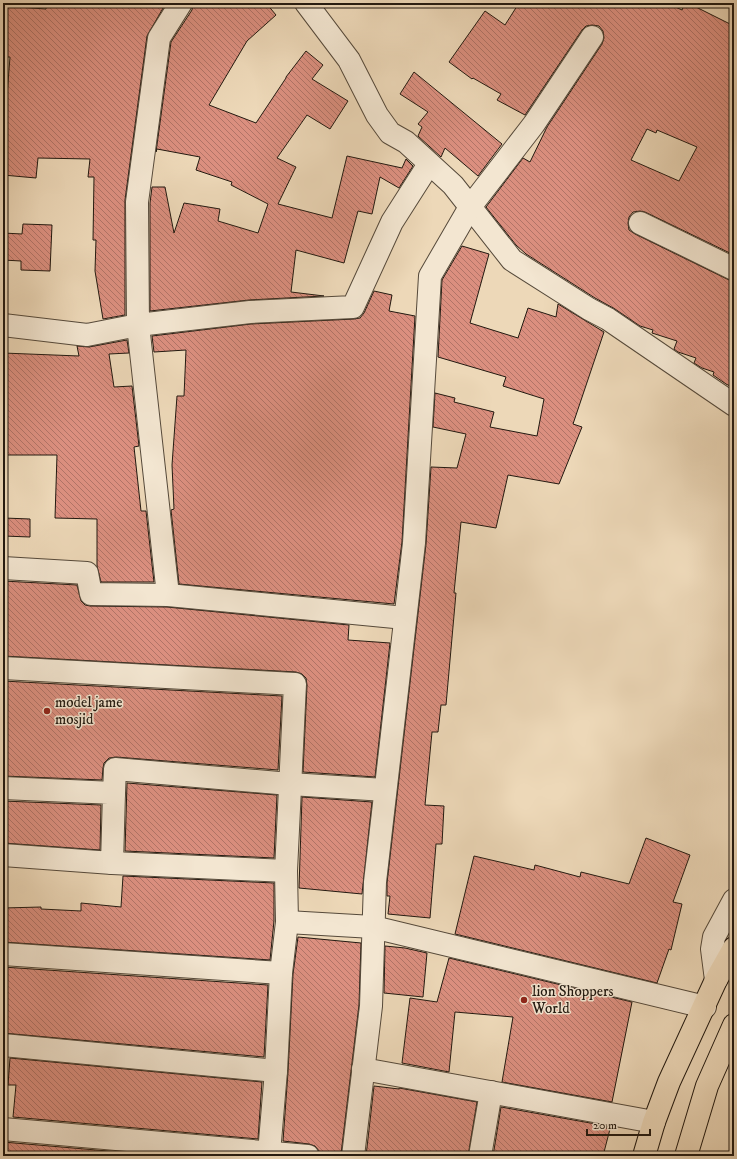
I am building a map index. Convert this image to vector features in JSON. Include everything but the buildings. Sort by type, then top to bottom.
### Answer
[{"type":"highway","points":[[644,1156],[654,1122],[669,1082],[705,1007],[716,980],[734,948]]},
{"type":"highway","points":[[686,1156],[706,1086],[734,1025]]},
{"type":"street","points":[[168,595],[138,325],[137,202],[159,38],[182,3]]},
{"type":"street","points":[[306,3],[349,60],[377,115],[390,132],[406,142],[453,185],[512,260],[589,309],[608,319],[734,405]]},
{"type":"street","points":[[353,1156],[371,1006],[375,882],[414,543],[430,276],[470,207],[534,124],[592,37]]},
{"type":"street","points":[[3,325],[87,336],[138,325],[250,312],[353,307],[392,222],[429,164]]},
{"type":"street","points":[[640,223],[734,269]]},
{"type":"street","points":[[3,568],[87,573],[91,594],[168,595],[405,618]]},
{"type":"street","points":[[3,668],[295,684],[286,871],[287,922],[281,973],[276,1071],[269,1153]]},
{"type":"street","points":[[112,863],[115,769],[290,784],[385,790]]},
{"type":"street","points":[[3,788],[114,793]]},
{"type":"street","points":[[3,855],[112,863],[286,871]]},
{"type":"street","points":[[716,980],[712,949],[714,937],[734,900]]},
{"type":"street","points":[[287,922],[374,927],[705,1007]]},
{"type":"street","points":[[3,954],[281,973]]},
{"type":"street","points":[[3,1045],[276,1071]]},
{"type":"street","points":[[363,1069],[654,1122]]},
{"type":"street","points":[[480,1156],[491,1092]]},
{"type":"street","points":[[3,1130],[308,1156]]},
{"type":"place","name":"model jame mosjid","points":[[47,711]]},
{"type":"place","name":"lion Shoppers World","points":[[524,1000]]}]
